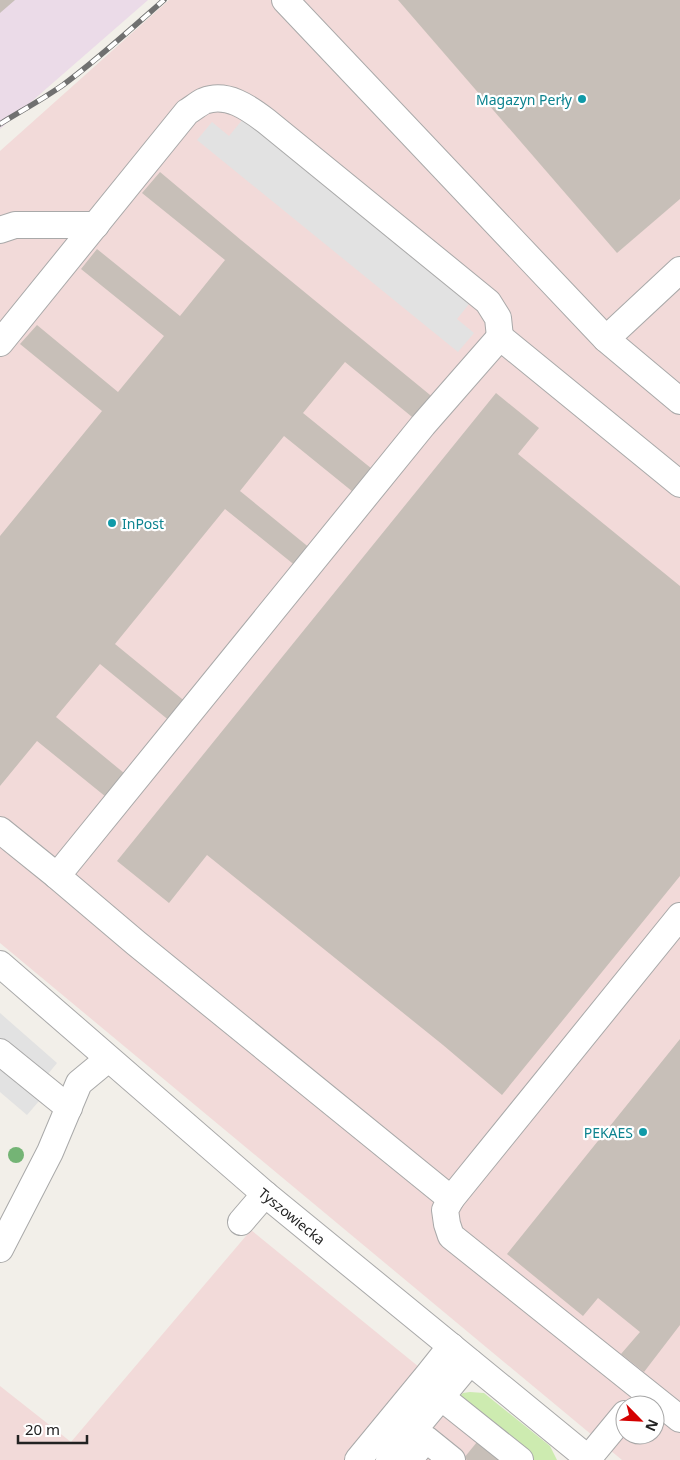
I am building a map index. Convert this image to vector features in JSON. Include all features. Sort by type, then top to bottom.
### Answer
[{"type":"street","points":[[285,0],[606,339],[680,401]]},
{"type":"street","points":[[0,343],[187,112],[205,101],[223,98],[245,106],[266,121],[488,302],[498,318],[500,337],[680,484]]},
{"type":"street","points":[[0,230],[15,225],[96,225]]},
{"type":"street","points":[[606,339],[680,270]]},
{"type":"street","points":[[57,876],[423,425],[500,337]]},
{"type":"street","points":[[0,830],[451,1199]]},
{"type":"street","points":[[636,1395],[451,1236],[447,1224],[446,1210],[451,1199],[680,916]]},
{"type":"street","name":"Tyszowiecka","points":[[0,964],[265,1194],[589,1460]]},
{"type":"street","points":[[0,1052],[68,1108]]},
{"type":"street","points":[[0,1249],[50,1152],[79,1083],[108,1059]]},
{"type":"street","points":[[241,1222],[265,1194]]},
{"type":"street","points":[[389,1460],[441,1397],[460,1354]]},
{"type":"street","points":[[358,1460],[428,1375],[460,1354]]},
{"type":"street","points":[[441,1397],[507,1456]]},
{"type":"street","points":[[665,1411],[680,1419]]},
{"type":"street","points":[[589,1460],[615,1427]]},
{"type":"street","points":[[409,1460],[426,1439],[444,1458]]},
{"type":"shaded area","points":[[0,0],[148,0],[0,129]]},
{"type":"shaded area","points":[[169,0],[680,0],[680,1460],[622,1460],[0,943],[0,151]]},
{"type":"shaded area","points":[[243,119],[469,304],[457,319],[474,333],[458,352],[197,140],[212,122],[229,136]]},
{"type":"shaded area","points":[[0,1013],[57,1063],[43,1080],[39,1101],[27,1115],[0,1092]]},
{"type":"shaded area","points":[[251,1230],[533,1460],[0,1460],[0,1386],[71,1442]]},
{"type":"green space","points":[[463,1393],[484,1393],[550,1446],[557,1460],[533,1460],[458,1398]]},
{"type":"building","points":[[0,0],[15,0],[0,13]]},
{"type":"building","name":"Magazyn Perły","points":[[398,0],[680,0],[680,199],[617,253]]},
{"type":"building","name":"InPost","points":[[160,172],[435,399],[417,421],[345,362],[303,413],[377,473],[358,496],[284,436],[240,491],[311,549],[297,567],[225,509],[115,644],[187,703],[171,722],[100,664],[56,717],[130,778],[111,801],[37,741],[0,786],[0,536],[102,411],[20,344],[37,325],[118,392],[164,336],[81,269],[97,249],[180,316],[225,260],[142,193]]},
{"type":"building","points":[[496,393],[539,428],[518,454],[680,586],[680,876],[502,1095],[443,1045],[207,855],[169,903],[117,861]]},
{"type":"building","name":"PEKAES","points":[[680,1039],[680,1325],[644,1372],[621,1354],[640,1332],[598,1298],[583,1316],[507,1254]]},
{"type":"building","points":[[477,1442],[500,1460],[467,1460],[464,1458]]},
{"type":"railway","points":[[0,124],[63,85],[164,0]]},
{"type":"place","name":"Magazyn Perły","points":[[582,99]]},
{"type":"place","name":"InPost","points":[[112,523]]},
{"type":"place","name":"PEKAES","points":[[643,1132]]}]
